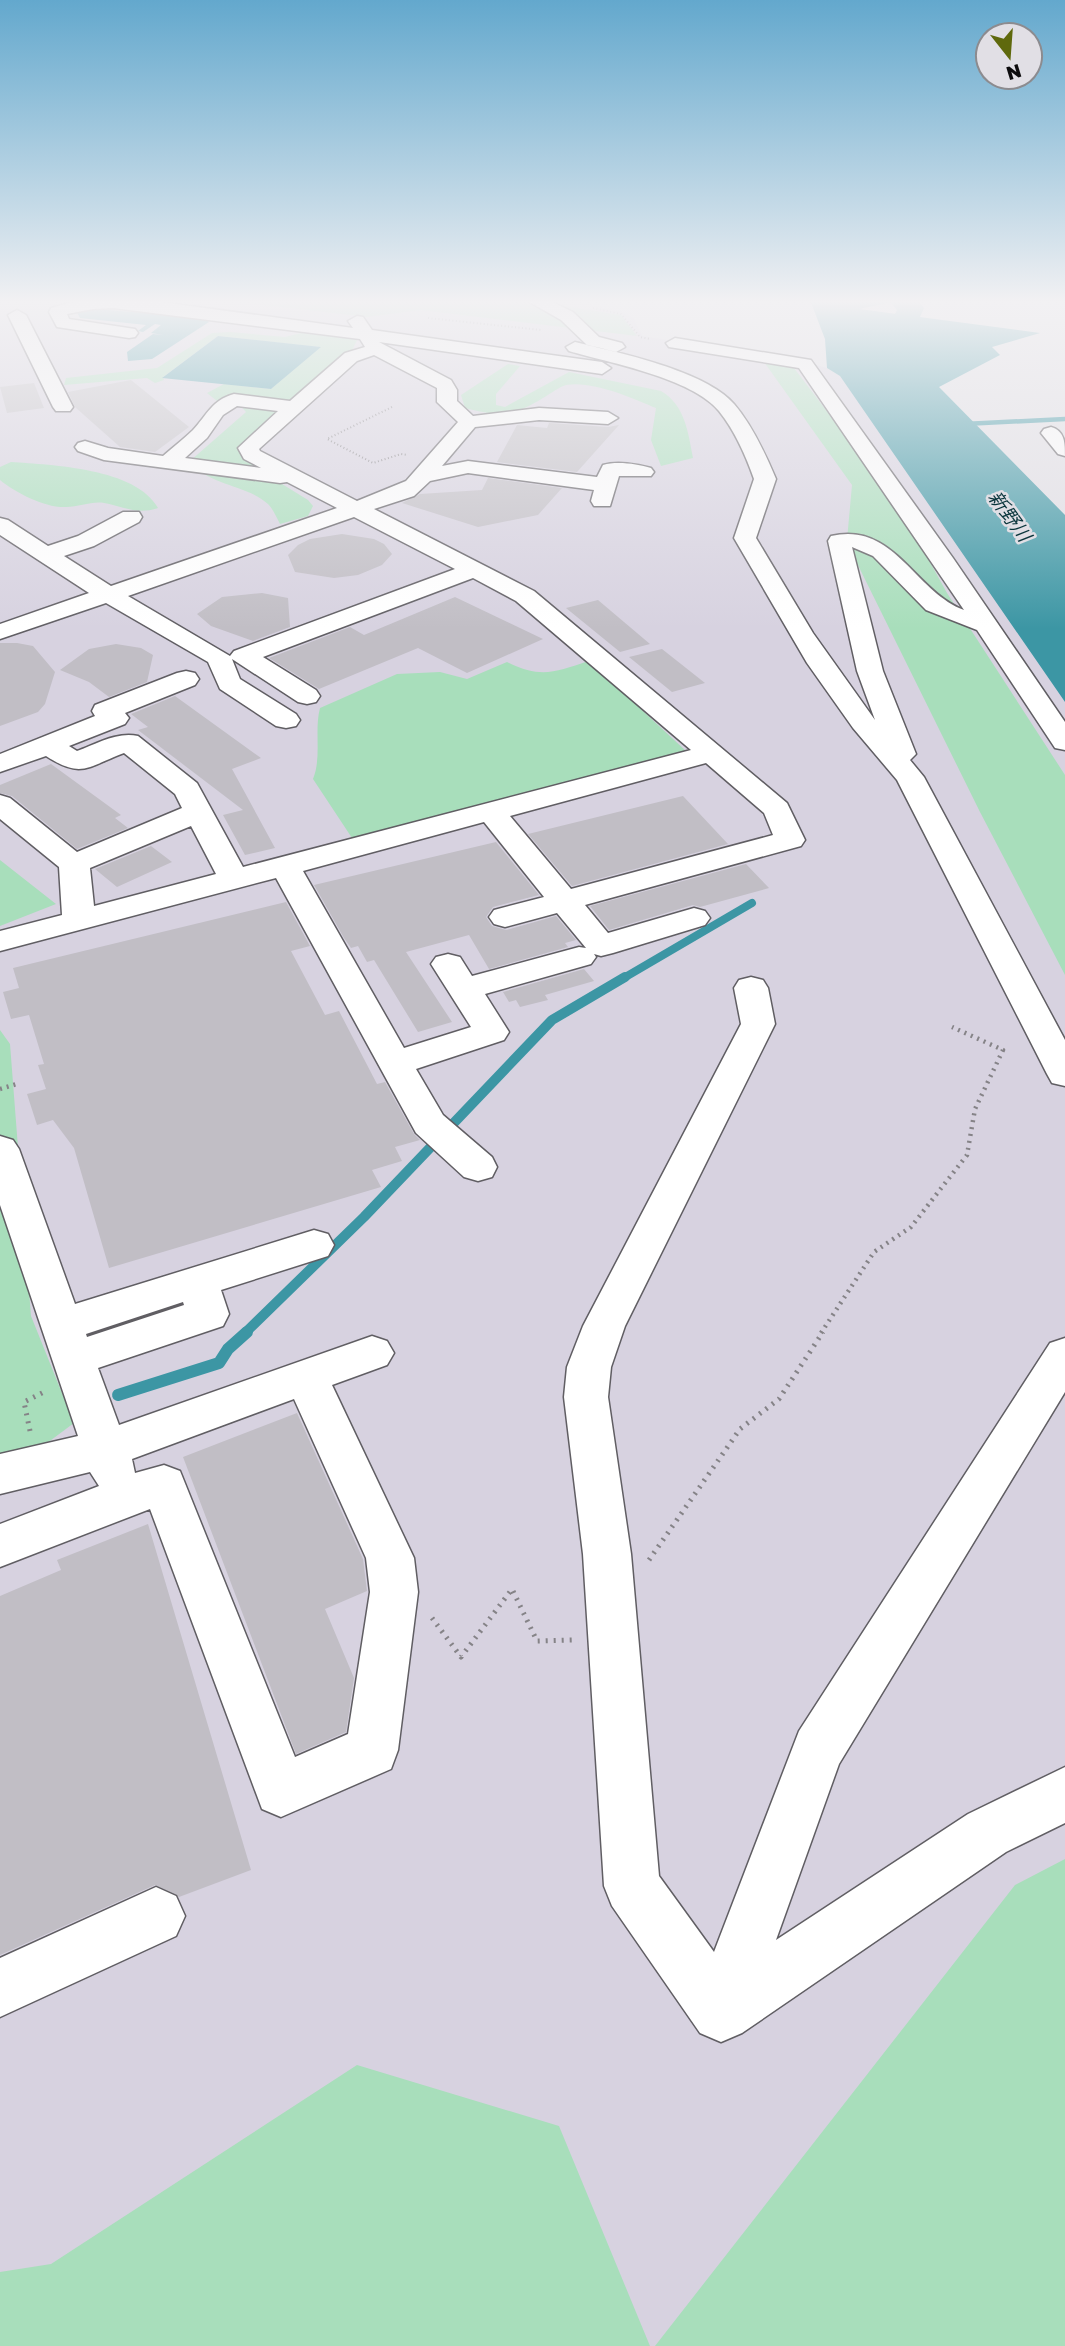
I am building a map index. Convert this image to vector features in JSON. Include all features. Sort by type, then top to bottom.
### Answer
[{"type":"street","points":[[167,463],[200,434],[218,409]]},
{"type":"street","points":[[292,409],[248,448],[251,455],[525,596],[777,809],[790,839],[505,917]]},
{"type":"street","points":[[455,409],[469,422]]},
{"type":"street","points":[[728,409],[755,454],[765,479],[746,538],[789,618],[874,740],[910,777]]},
{"type":"street","points":[[747,409],[763,438],[755,454]]},
{"type":"street","points":[[839,409],[1065,742]]},
{"type":"street","points":[[0,632],[406,491],[469,422],[539,414],[608,418]]},
{"type":"street","points":[[1051,433],[1065,450]]},
{"type":"street","points":[[85,447],[104,454],[292,477]]},
{"type":"street","points":[[430,467],[468,467],[606,485]]},
{"type":"street","points":[[600,510],[610,469],[644,472]]},
{"type":"street","points":[[46,554],[86,541],[131,517]]},
{"type":"street","points":[[141,560],[255,523]]},
{"type":"street","points":[[0,525],[109,595],[219,658],[229,683],[286,720]]},
{"type":"street","points":[[987,625],[935,606],[884,553],[864,540],[839,541],[870,671],[910,777],[1065,1074]]},
{"type":"street","points":[[179,547],[204,562]]},
{"type":"street","points":[[307,696],[243,656],[474,570]]},
{"type":"street","points":[[0,764],[115,718],[105,710],[186,679]]},
{"type":"street","points":[[48,745],[75,762],[128,742],[187,789],[234,879]]},
{"type":"street","points":[[0,941],[709,754]]},
{"type":"street","points":[[0,804],[74,864],[79,920]]},
{"type":"street","points":[[74,864],[199,812]]},
{"type":"street","points":[[491,812],[601,946],[694,918]]},
{"type":"street","points":[[285,866],[429,1124],[478,1167]]},
{"type":"street","points":[[395,1063],[492,1032],[456,976],[579,957]]},
{"type":"street","points":[[721,2012],[632,1886],[610,1600],[586,1397],[589,1367],[604,1326],[758,1024],[751,988]]},
{"type":"street","points":[[0,1149],[123,1497]]},
{"type":"street","points":[[71,1353],[208,1314],[198,1282],[314,1245]]},
{"type":"street","points":[[0,1474],[105,1448],[372,1353]]},
{"type":"street","points":[[721,2012],[818,1750],[1065,1355]]},
{"type":"street","points":[[0,1546],[123,1497],[164,1485],[281,1790],[372,1750],[394,1592],[390,1558],[306,1377]]},
{"type":"street","points":[[721,2012],[987,1833],[1065,1794]]},
{"type":"street","points":[[0,1988],[156,1916]]},
{"type":"path","points":[[387,409],[327,439],[373,463],[401,454],[430,467]]},
{"type":"path","points":[[394,1592],[413,1594],[461,1657],[512,1589],[537,1641],[572,1640],[574,1605],[610,1600],[629,1588],[740,1429],[779,1399],[874,1252],[911,1227],[967,1155],[975,1109],[1003,1050],[952,1027]]},
{"type":"path","points":[[0,1089],[20,1083]]},
{"type":"path","points":[[21,1437],[31,1430],[24,1402],[71,1353]]},
{"type":"shaded area","points":[[0,409],[863,409],[1065,702],[1065,2346],[0,2346]]},
{"type":"green space","points":[[244,409],[287,409],[241,450],[256,468],[308,500],[313,506],[308,516],[280,524],[270,506],[259,497],[207,475],[190,461],[246,412]]},
{"type":"green space","points":[[472,409],[519,409],[497,414]]},
{"type":"green space","points":[[656,409],[679,409],[687,429],[693,458],[661,466],[651,440]]},
{"type":"green space","points":[[798,409],[826,409],[899,506],[947,593],[1065,775],[1065,975],[980,812],[850,549],[847,540],[852,485]]},
{"type":"green space","points":[[11,462],[70,467],[113,477],[132,484],[158,508],[137,511],[104,503],[58,507],[40,502],[22,495],[0,480],[0,467]]},
{"type":"green space","points":[[589,661],[686,751],[352,838],[313,779],[317,762],[320,708],[397,674],[440,672],[467,679],[507,662],[530,671],[548,672]]},
{"type":"green space","points":[[0,860],[56,904],[0,926]]},
{"type":"green space","points":[[0,1030],[10,1044],[31,1316],[74,1423],[0,1478]]},
{"type":"green space","points":[[1065,1859],[1065,2346],[655,2346],[1015,1885]]},
{"type":"green space","points":[[357,2065],[559,2126],[650,2346],[0,2346],[0,2272],[51,2264]]},
{"type":"water","name":"新野川","points":[[863,409],[961,409],[1065,515],[1065,702]]},
{"type":"building","points":[[6,409],[33,409],[7,413]]},
{"type":"building","points":[[78,409],[167,409],[189,427],[155,452],[120,447]]},
{"type":"building","points":[[549,423],[608,427],[619,425],[577,472],[497,462],[517,425],[547,428]]},
{"type":"building","points":[[488,478],[562,488],[538,515],[478,527],[402,503],[420,494],[482,490]]},
{"type":"building","points":[[342,534],[374,539],[384,544],[392,554],[382,565],[358,575],[334,578],[295,572],[288,555],[298,545],[310,539]]},
{"type":"building","points":[[262,593],[288,598],[290,627],[253,641],[211,626],[197,614],[222,597]]},
{"type":"building","points":[[455,597],[543,639],[467,673],[418,648],[319,689],[269,658],[350,627],[364,635]]},
{"type":"building","points":[[598,600],[650,644],[620,652],[566,608]]},
{"type":"building","points":[[0,643],[33,646],[55,672],[45,704],[38,712],[0,726]]},
{"type":"building","points":[[116,644],[141,648],[153,655],[147,682],[109,697],[89,682],[60,670],[89,649]]},
{"type":"building","points":[[662,649],[705,683],[672,692],[629,657]]},
{"type":"building","points":[[175,696],[261,758],[232,769],[275,848],[245,855],[223,815],[243,810],[138,730],[148,727],[131,714]]},
{"type":"building","points":[[51,764],[121,815],[115,818],[128,828],[77,849],[12,796],[0,793],[0,785]]},
{"type":"building","points":[[683,796],[728,844],[572,886],[528,834]]},
{"type":"building","points":[[496,842],[539,895],[493,907],[486,917],[492,926],[506,930],[556,916],[576,940],[565,943],[568,947],[489,969],[469,935],[406,952],[452,1022],[418,1032],[374,960],[367,962],[358,946],[351,948],[314,885]]},
{"type":"building","points":[[151,846],[172,862],[117,887],[95,869]]},
{"type":"building","points":[[746,864],[769,888],[700,907],[693,905],[609,930],[590,906]]},
{"type":"building","points":[[286,902],[310,946],[291,951],[325,1015],[339,1011],[377,1084],[385,1082],[420,1140],[395,1147],[402,1161],[372,1170],[381,1187],[109,1268],[74,1148],[53,1120],[37,1125],[27,1094],[46,1089],[38,1065],[44,1064],[29,1015],[11,1019],[3,992],[19,988],[13,968]]},
{"type":"building","points":[[584,969],[594,981],[545,995],[548,1000],[520,1007],[516,1000],[509,1002],[503,992]]},
{"type":"building","points":[[297,1413],[363,1559],[367,1591],[325,1609],[354,1678],[346,1732],[296,1754],[183,1457]]},
{"type":"building","points":[[148,1524],[251,1870],[179,1897],[155,1885],[0,1955],[0,1596],[61,1570],[57,1560]]},
{"type":"waterway","points":[[964,424],[1065,419]]},
{"type":"waterway","points":[[622,979],[752,903]]},
{"type":"waterway","points":[[245,1333],[364,1217],[552,1020],[625,977]]},
{"type":"waterway","points":[[118,1395],[219,1363],[228,1349],[247,1332]]}]
